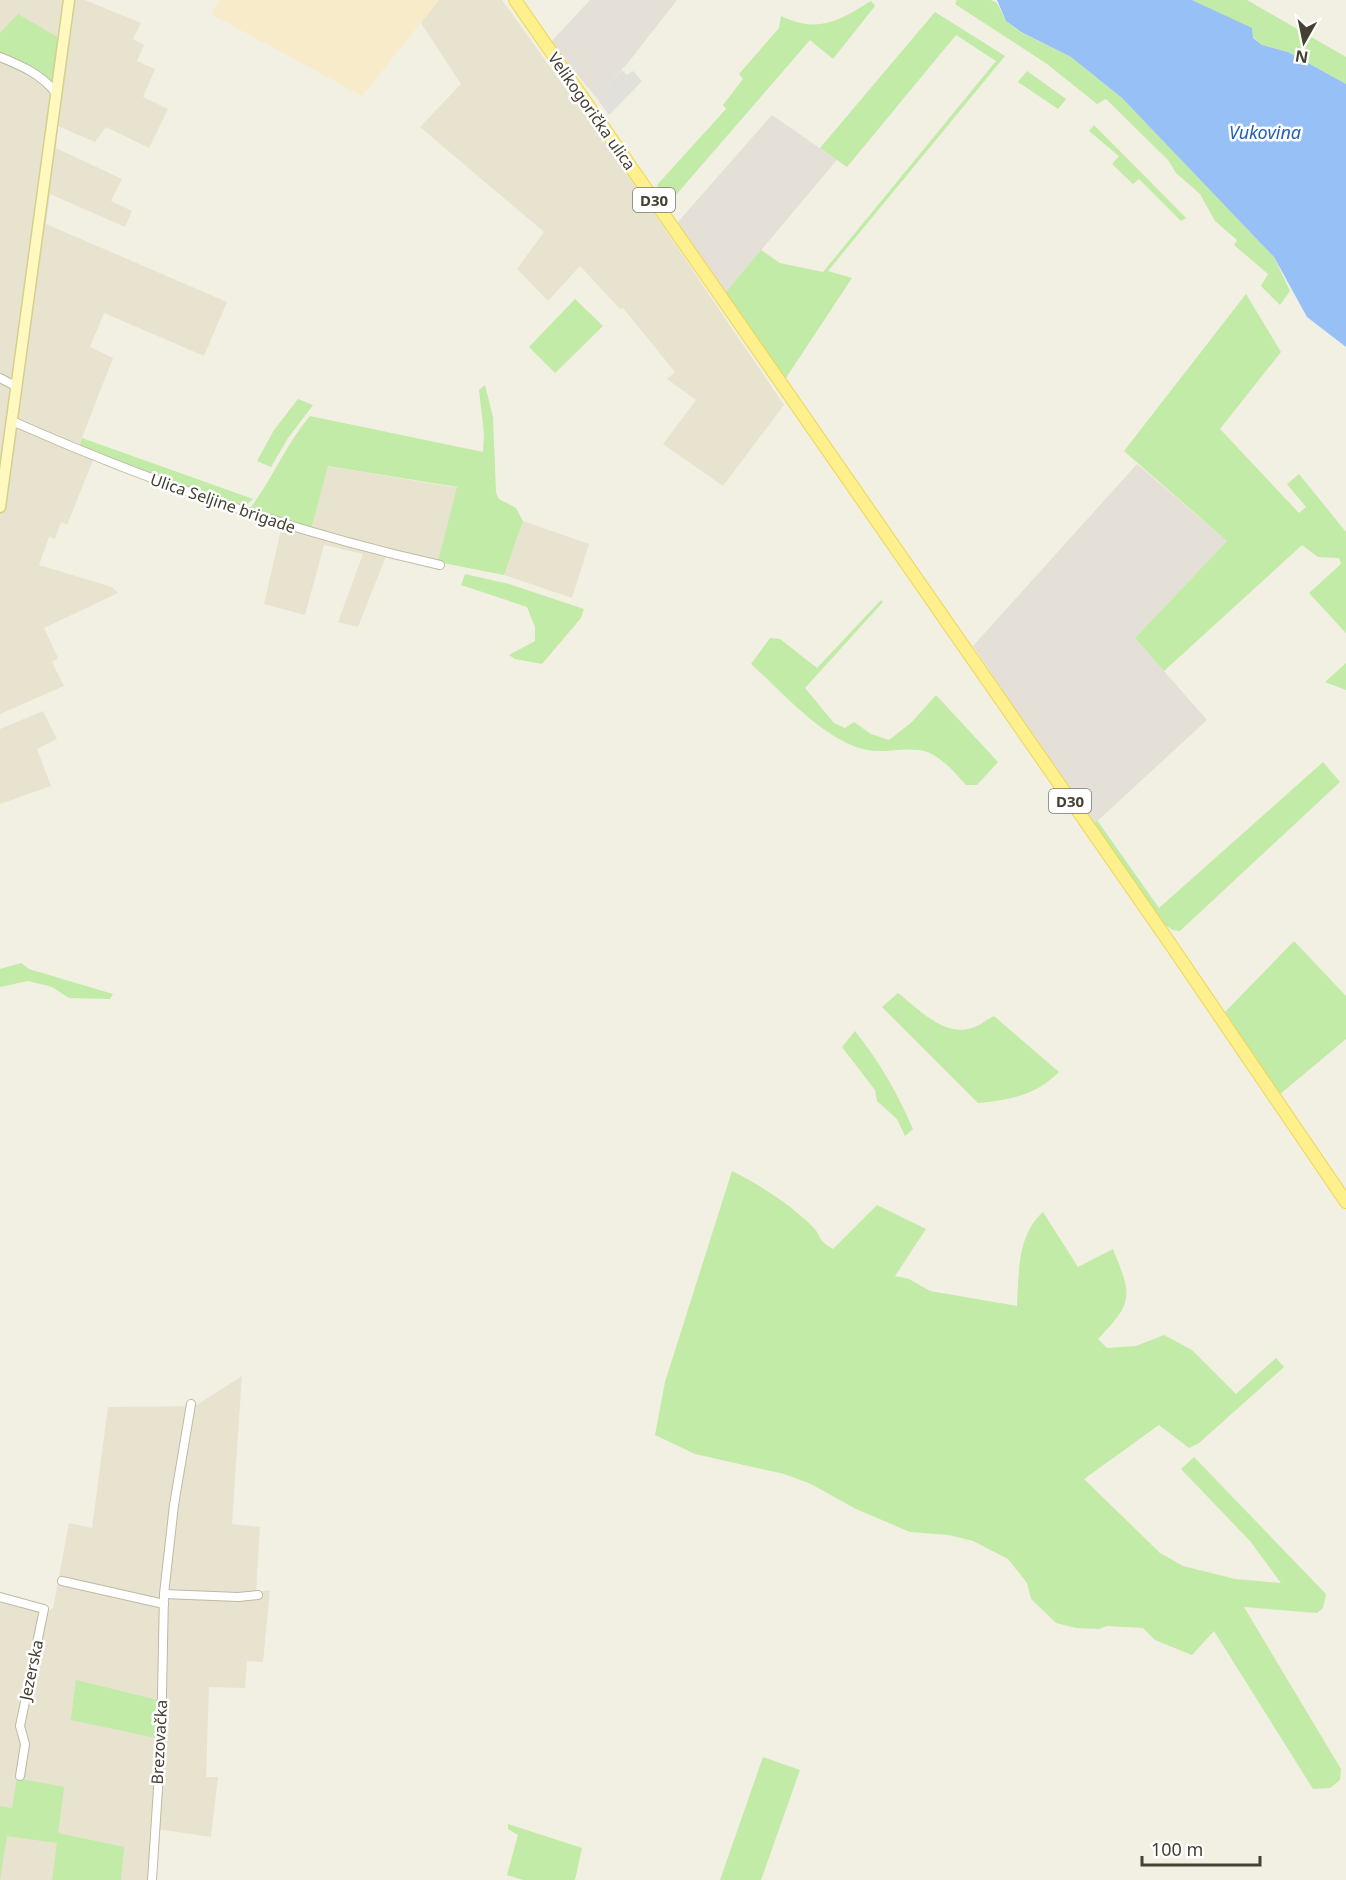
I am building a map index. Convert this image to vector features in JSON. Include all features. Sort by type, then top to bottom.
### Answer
[{"type":"main road","points":[[0,507],[69,0]]},
{"type":"main road","name":"Velikogorička ulica","points":[[515,0],[1346,1202]]},
{"type":"street","points":[[0,57],[22,65],[49,84],[56,93]]},
{"type":"street","points":[[0,378],[17,387]]},
{"type":"street","name":"Ulica Seljine brigade","points":[[12,421],[165,484],[242,512],[365,548],[440,565]]},
{"type":"street","name":"Brezovačka","points":[[152,1880],[161,1743],[164,1594],[174,1505],[191,1404]]},
{"type":"street","points":[[62,1581],[164,1604]]},
{"type":"street","points":[[164,1594],[238,1597],[258,1595]]},
{"type":"street","name":"Jezerska","points":[[0,1597],[44,1609],[20,1726],[25,1744],[20,1776]]},
{"type":"shaded area","points":[[0,0],[85,0],[141,23],[133,39],[144,45],[137,61],[155,69],[143,97],[168,109],[149,148],[106,127],[95,142],[58,126],[56,148],[122,179],[111,201],[132,211],[125,227],[50,194],[46,224],[227,302],[204,356],[104,313],[90,347],[113,358],[76,453],[93,460],[67,525],[61,522],[55,539],[49,537],[39,565],[112,587],[118,593],[44,628],[58,658],[52,662],[64,686],[0,714]]},
{"type":"shaded area","points":[[219,0],[439,0],[362,96],[211,14]]},
{"type":"shaded area","points":[[439,0],[502,0],[637,188],[784,405],[723,486],[663,444],[696,400],[667,379],[675,372],[623,308],[620,309],[580,266],[548,301],[517,269],[544,232],[420,127],[461,84],[421,23]]},
{"type":"shaded area","points":[[590,0],[677,0],[627,64],[596,97],[550,43]]},
{"type":"shaded area","points":[[622,70],[627,75],[633,71],[642,81],[609,115],[596,97]]},
{"type":"shaded area","points":[[772,115],[837,160],[725,293],[677,223]]},
{"type":"shaded area","points":[[1137,464],[1227,541],[1135,638],[1207,720],[1093,825],[973,646]]},
{"type":"shaded area","points":[[327,466],[458,488],[437,567],[386,556],[358,627],[338,622],[363,554],[324,545],[305,615],[264,604],[283,521]]},
{"type":"shaded area","points":[[523,521],[589,544],[572,598],[504,575]]},
{"type":"shaded area","points":[[43,711],[57,739],[37,749],[51,786],[0,804],[0,729]]},
{"type":"shaded area","points":[[242,1376],[232,1524],[260,1527],[256,1592],[270,1590],[263,1662],[247,1661],[245,1688],[209,1687],[206,1777],[218,1777],[211,1837],[150,1828],[149,1880],[0,1880],[0,1601],[45,1614],[53,1608],[69,1523],[92,1528],[108,1407],[195,1406]]},
{"type":"green space","points":[[957,0],[991,0],[997,3],[1006,21],[1020,32],[1071,57],[1122,98],[1274,257],[1290,291],[1280,305],[1261,286],[1268,274],[1234,245],[1237,240],[1215,221],[1200,194],[1176,173],[1168,160],[1106,99],[1097,104],[1047,64],[955,4]]},
{"type":"green space","points":[[1192,0],[1247,0],[1346,57],[1346,84],[1288,52],[1262,45],[1232,19]]},
{"type":"green space","points":[[871,1],[875,6],[833,59],[810,40],[669,203],[657,185],[726,109],[723,105],[743,79],[739,74],[779,28],[781,16],[806,24],[828,23]]},
{"type":"green space","points":[[935,12],[1005,56],[828,271],[852,278],[784,381],[725,293],[761,250],[780,263],[823,272],[996,61],[956,35],[847,167],[820,148]]},
{"type":"green space","points":[[18,14],[59,38],[53,84],[25,63],[0,54],[0,33]]},
{"type":"green space","points":[[1027,71],[1066,99],[1058,109],[1018,82]]},
{"type":"green space","points":[[1094,125],[1186,218],[1181,221],[1139,179],[1133,184],[1112,164],[1119,156],[1089,131]]},
{"type":"green space","points":[[1246,294],[1281,352],[1220,429],[1299,513],[1306,507],[1287,484],[1299,474],[1346,532],[1346,633],[1309,593],[1341,564],[1339,558],[1318,557],[1302,545],[1164,671],[1135,638],[1227,541],[1124,451]]},
{"type":"green space","points":[[575,299],[603,326],[555,373],[529,347]]},
{"type":"green space","points":[[485,385],[493,417],[496,493],[499,499],[516,508],[523,521],[504,575],[438,562],[457,487],[328,466],[311,529],[248,511],[310,416],[483,452],[484,434],[479,390]]},
{"type":"green space","points":[[298,399],[313,405],[288,438],[271,467],[257,461],[274,430]]},
{"type":"green space","points":[[82,438],[253,499],[242,508],[79,447]]},
{"type":"green space","points":[[465,574],[509,584],[584,609],[581,618],[542,664],[515,659],[509,655],[535,641],[535,627],[527,607],[461,585]]},
{"type":"green space","points":[[881,600],[883,602],[805,688],[834,723],[845,728],[854,722],[871,734],[889,740],[912,722],[936,695],[998,762],[977,785],[966,785],[933,754],[910,749],[886,751],[861,749],[837,738],[798,708],[751,664],[770,638],[780,639],[817,668]]},
{"type":"green space","points":[[1346,663],[1346,690],[1325,682]]},
{"type":"green space","points":[[1323,762],[1340,782],[1180,931],[1173,930],[1160,922],[1093,825],[1097,820],[1159,908]]},
{"type":"green space","points":[[1294,941],[1346,996],[1346,1039],[1279,1095],[1225,1012]]},
{"type":"green space","points":[[21,963],[29,969],[113,994],[110,999],[69,998],[52,987],[28,981],[0,987],[0,969]]},
{"type":"green space","points":[[898,993],[921,1012],[949,1028],[958,1030],[971,1028],[994,1016],[1059,1072],[1041,1086],[1022,1095],[978,1103],[882,1007]]},
{"type":"green space","points":[[855,1031],[880,1066],[907,1116],[913,1129],[905,1136],[897,1119],[877,1101],[875,1090],[842,1047]]},
{"type":"green space","points":[[732,1171],[764,1189],[794,1210],[815,1229],[824,1243],[833,1249],[877,1205],[926,1229],[895,1276],[909,1279],[930,1291],[1017,1306],[1019,1268],[1024,1243],[1034,1221],[1043,1212],[1078,1267],[1113,1249],[1124,1278],[1126,1298],[1124,1307],[1118,1316],[1098,1339],[1107,1348],[1136,1346],[1164,1335],[1192,1350],[1236,1394],[1276,1358],[1284,1367],[1199,1443],[1189,1448],[1159,1425],[1084,1479],[1160,1553],[1183,1566],[1235,1579],[1281,1583],[1250,1541],[1181,1469],[1194,1457],[1326,1594],[1323,1608],[1317,1613],[1244,1607],[1341,1769],[1340,1780],[1330,1788],[1313,1789],[1214,1631],[1192,1655],[1155,1640],[1143,1628],[1107,1626],[1099,1629],[1076,1628],[1056,1623],[1031,1599],[1027,1583],[1008,1559],[973,1541],[949,1535],[910,1532],[856,1509],[811,1484],[784,1474],[695,1454],[655,1435],[665,1382]]},
{"type":"green space","points":[[76,1680],[158,1700],[156,1738],[71,1720]]},
{"type":"green space","points":[[763,1757],[800,1770],[761,1880],[720,1880]]},
{"type":"green space","points":[[17,1778],[64,1787],[58,1833],[124,1847],[121,1880],[52,1880],[57,1843],[7,1836],[0,1880],[0,1806],[12,1808]]},
{"type":"green space","points":[[508,1824],[582,1848],[575,1880],[523,1880],[507,1875],[518,1835],[508,1829]]},
{"type":"water","name":"Vukovina","points":[[997,0],[1192,0],[1252,28],[1253,38],[1262,45],[1288,52],[1346,84],[1346,347],[1307,317],[1274,257],[1122,98],[1071,57],[1021,32],[1006,21]]}]
